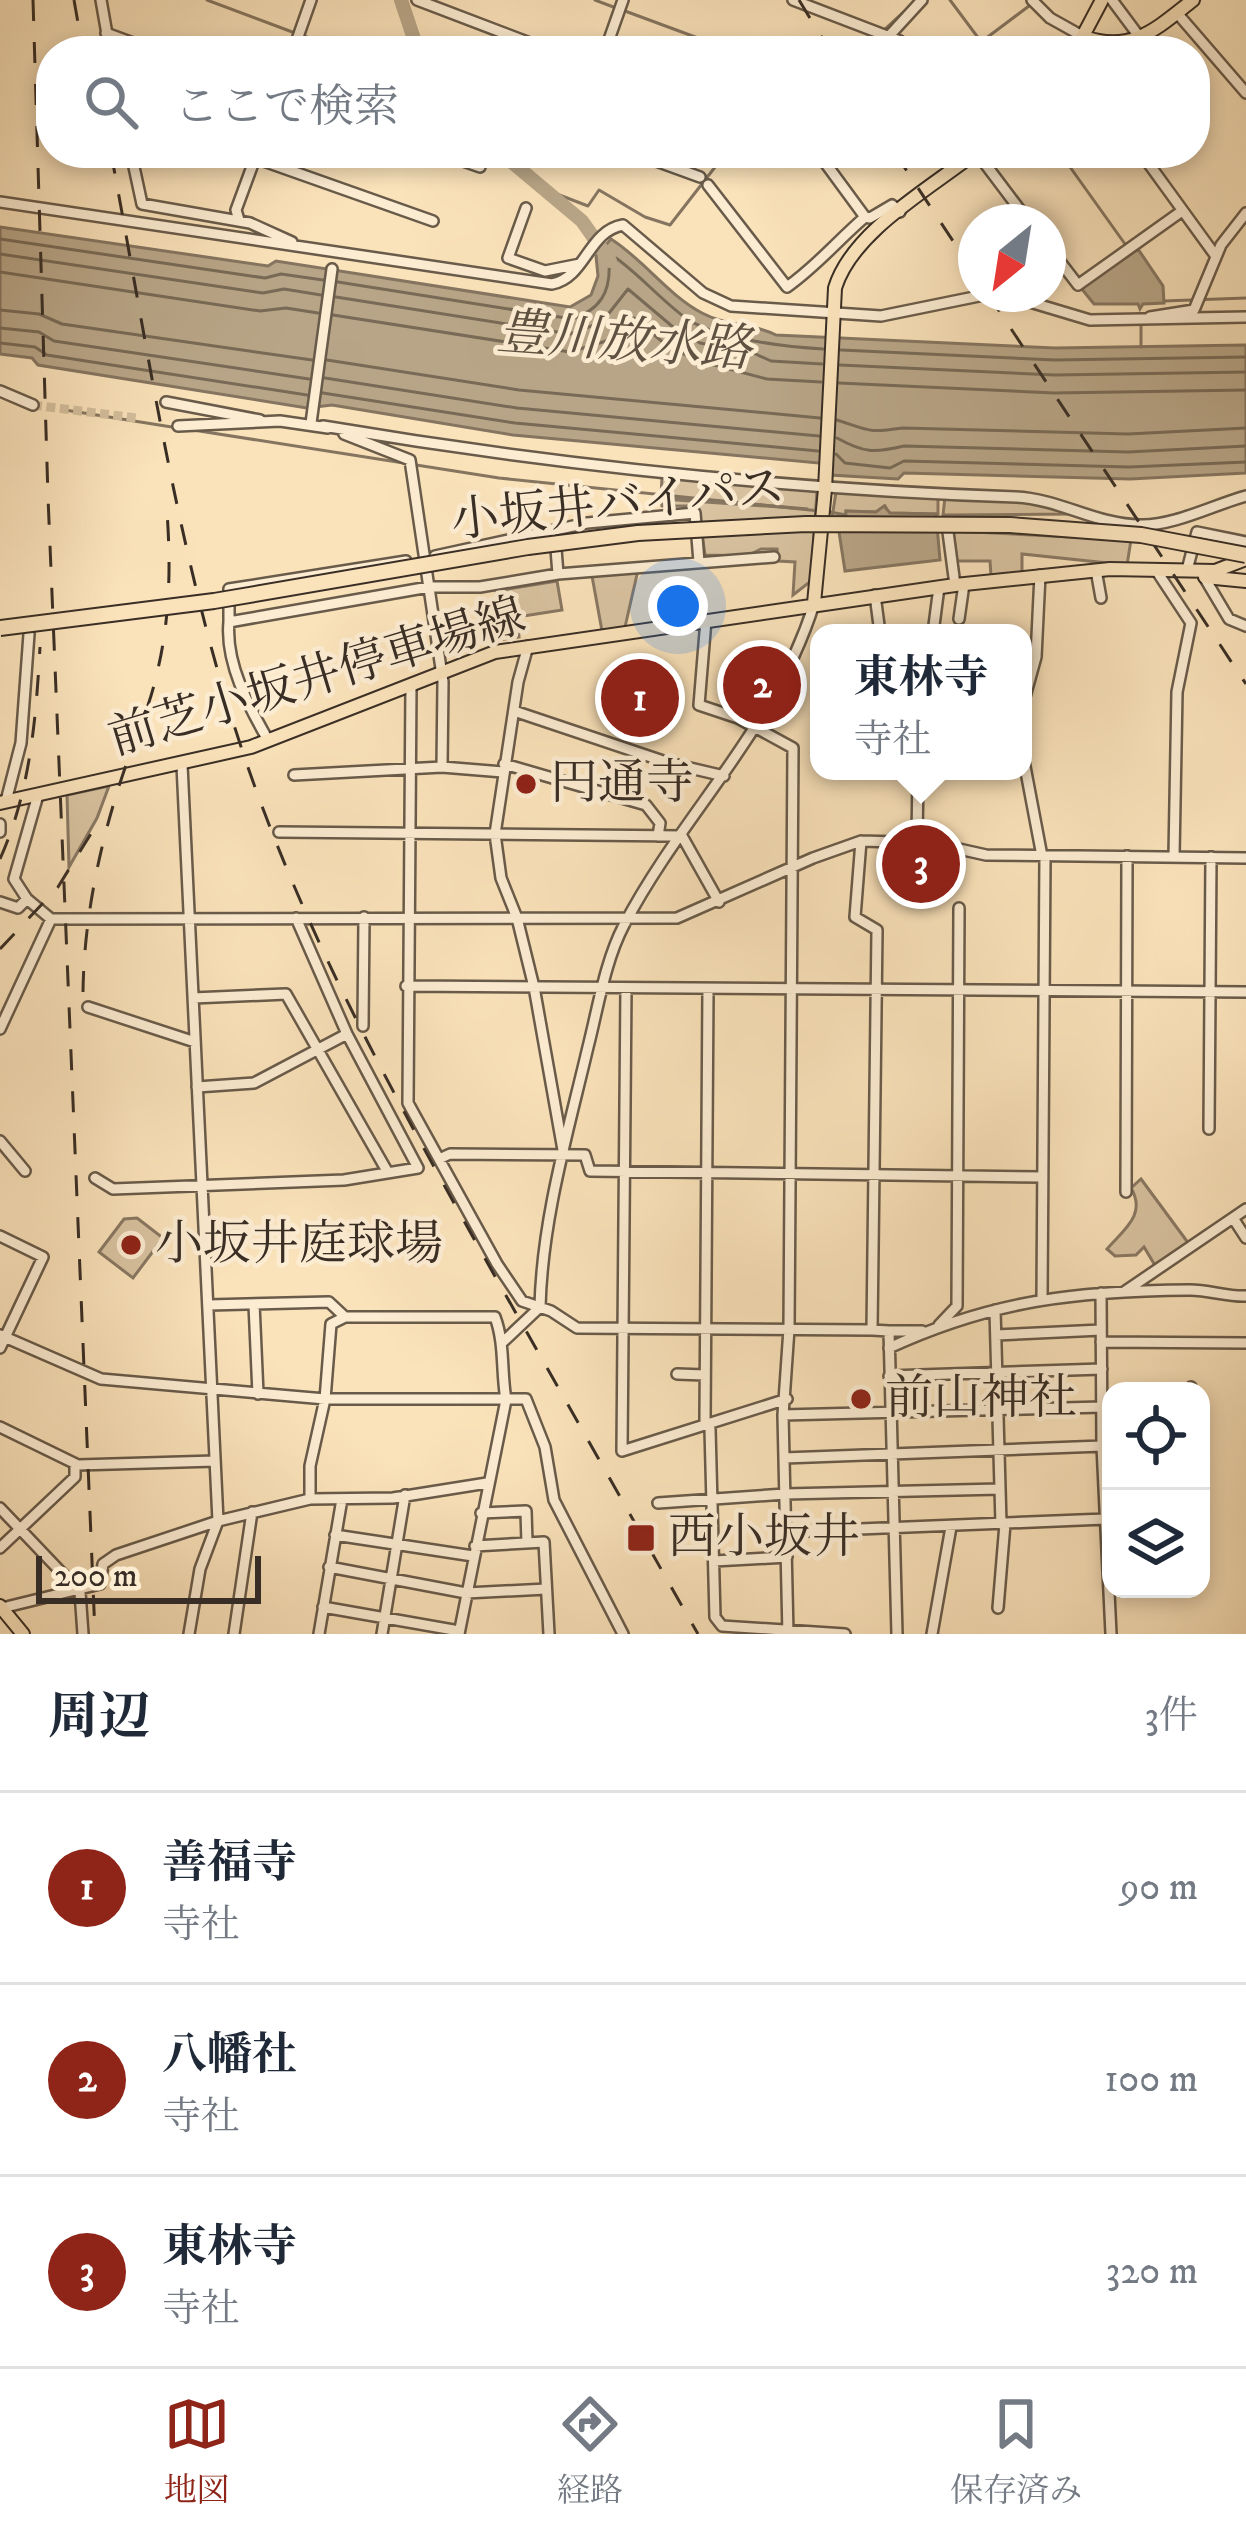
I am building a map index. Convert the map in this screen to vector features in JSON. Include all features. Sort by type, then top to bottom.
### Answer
[{"type":"highway","name":"小坂井バイパス","points":[[0,628],[214,602],[529,547],[638,533],[806,524],[1010,525],[1141,536],[1246,557]]},
{"type":"main road","points":[[1084,36],[1102,0]]},
{"type":"main road","points":[[1143,36],[1193,0]]},
{"type":"main road","points":[[814,603],[835,288],[848,256],[957,168]]},
{"type":"main road","name":"前芝小坂井停車場線","points":[[3,802],[182,765],[268,740],[495,652],[959,584],[1096,571],[1215,571],[1246,557]]},
{"type":"main road","name":"前芝小坂井停車場線","points":[[1156,570],[1246,581]]},
{"type":"main road","points":[[1,1607],[23,1634]]},
{"type":"street","points":[[101,0],[107,36]]},
{"type":"street","points":[[298,36],[311,0]]},
{"type":"street","points":[[417,0],[512,36]]},
{"type":"street","points":[[610,36],[623,0]]},
{"type":"street","points":[[793,0],[820,5],[889,36],[922,0]]},
{"type":"street","points":[[1031,0],[1050,18],[1082,36]]},
{"type":"street","points":[[1112,0],[1139,36]]},
{"type":"street","points":[[1177,13],[1197,36]]},
{"type":"street","points":[[106,33],[114,36]]},
{"type":"street","points":[[1210,51],[1246,93]]},
{"type":"street","points":[[134,168],[142,204],[239,220],[302,247]]},
{"type":"street","points":[[239,220],[236,210],[251,168]]},
{"type":"street","points":[[291,168],[434,221]]},
{"type":"street","points":[[672,168],[704,181],[787,287],[827,258],[865,217],[892,205],[901,212]]},
{"type":"street","points":[[829,168],[865,217]]},
{"type":"street","points":[[988,168],[1015,204]]},
{"type":"street","points":[[1152,168],[1215,255]]},
{"type":"street","points":[[0,202],[552,284],[571,278],[607,230],[623,225],[716,302],[881,316],[958,300]]},
{"type":"street","points":[[526,208],[508,258],[545,271],[580,264]]},
{"type":"street","points":[[1066,270],[1078,285],[1182,211]]},
{"type":"street","points":[[1143,321],[1162,313],[1194,310],[1215,255],[1244,222]]},
{"type":"street","points":[[311,421],[332,269]]},
{"type":"street","points":[[1063,312],[1090,320],[1246,317]]},
{"type":"street","points":[[0,392],[33,405]]},
{"type":"street","points":[[166,401],[246,414],[264,422]]},
{"type":"street","points":[[178,426],[311,421],[410,460],[441,673],[442,767]]},
{"type":"street","points":[[323,426],[597,468],[1041,499],[1137,526],[1246,496]]},
{"type":"street","points":[[268,740],[243,694],[229,639],[230,589],[425,558],[638,516],[695,513],[699,562]]},
{"type":"street","points":[[948,532],[959,584],[959,619]]},
{"type":"street","points":[[1187,570],[1197,532],[1246,542]]},
{"type":"street","points":[[556,549],[558,574]]},
{"type":"street","points":[[229,622],[429,587],[480,587],[558,574],[774,557]]},
{"type":"street","points":[[1156,570],[1191,622],[1177,692],[1174,856]]},
{"type":"street","points":[[1096,571],[1101,598]]},
{"type":"street","points":[[1032,671],[1040,575]]},
{"type":"street","points":[[1204,577],[1229,620],[1246,626]]},
{"type":"street","points":[[935,624],[938,587]]},
{"type":"street","points":[[875,596],[879,624]]},
{"type":"street","points":[[504,1341],[540,1307],[541,1264],[564,1155],[603,988],[627,919],[757,728],[798,650],[814,603]]},
{"type":"street","points":[[706,620],[699,706],[794,748],[789,1329],[783,1415],[788,1632]]},
{"type":"street","points":[[3,802],[21,743],[29,634]]},
{"type":"street","points":[[527,646],[495,834],[501,878],[517,918],[534,987],[564,1155]]},
{"type":"street","points":[[411,685],[408,1103],[522,1301],[577,1328],[927,1331]]},
{"type":"street","points":[[514,711],[669,764],[724,776]]},
{"type":"street","points":[[182,765],[218,1521],[200,1569],[189,1634]]},
{"type":"street","points":[[294,775],[503,768],[646,805],[660,823],[658,836]]},
{"type":"street","points":[[917,841],[918,780]]},
{"type":"street","points":[[1028,780],[1043,856],[1042,1298]]},
{"type":"street","points":[[38,795],[14,873],[27,899],[51,919],[677,919],[860,841],[917,841],[977,854],[1246,858]]},
{"type":"street","points":[[279,832],[682,836]]},
{"type":"street","points":[[682,836],[719,902]]},
{"type":"street","points":[[860,841],[855,917],[878,930],[872,1330]]},
{"type":"street","points":[[1126,856],[1126,1192]]},
{"type":"street","points":[[1209,1130],[1211,857]]},
{"type":"street","points":[[0,902],[18,908],[27,899]]},
{"type":"street","points":[[939,1325],[957,1306],[959,908]]},
{"type":"street","points":[[363,1026],[364,917]]},
{"type":"street","points":[[94,1178],[113,1190],[344,1180],[416,1170],[347,1034],[296,918]]},
{"type":"street","points":[[0,1029],[51,919]]},
{"type":"street","points":[[406,986],[1246,992]]},
{"type":"street","points":[[626,988],[622,1451],[787,1400]]},
{"type":"street","points":[[708,989],[706,1375],[715,1617],[722,1626],[845,1634]]},
{"type":"street","points":[[193,998],[286,994],[386,1171]]},
{"type":"street","points":[[88,1007],[195,1042]]},
{"type":"street","points":[[197,1088],[254,1083],[347,1034]]},
{"type":"street","points":[[0,1142],[25,1171]]},
{"type":"street","points":[[439,1159],[450,1154],[564,1155],[586,1156],[589,1171],[1043,1177]]},
{"type":"street","points":[[1124,1292],[1246,1209]]},
{"type":"street","points":[[1232,1218],[1246,1238]]},
{"type":"street","points":[[0,1236],[43,1256],[2,1340],[101,1379],[325,1399],[526,1400],[545,1447],[554,1500],[623,1634]]},
{"type":"street","points":[[889,1348],[939,1325],[1042,1298],[1193,1290],[1246,1297]]},
{"type":"street","points":[[1101,1293],[1102,1382]]},
{"type":"street","points":[[209,1305],[329,1302],[345,1317]]},
{"type":"street","points":[[254,1304],[258,1394]]},
{"type":"street","points":[[995,1310],[1003,1524],[998,1608]]},
{"type":"street","points":[[310,1499],[312,1452],[325,1399],[331,1324],[345,1317],[495,1317],[504,1341],[500,1364],[506,1400],[459,1633],[323,1607]]},
{"type":"street","points":[[889,1330],[897,1634]]},
{"type":"street","points":[[996,1335],[1246,1343]]},
{"type":"street","points":[[890,1376],[1102,1369]]},
{"type":"street","points":[[677,1374],[706,1375]]},
{"type":"street","points":[[783,1415],[1102,1407]]},
{"type":"street","points":[[0,1427],[75,1465],[215,1461]]},
{"type":"street","points":[[784,1458],[1102,1446]]},
{"type":"street","points":[[0,1548],[75,1477],[75,1465]]},
{"type":"street","points":[[1,1607],[100,1584],[103,1564],[116,1555],[252,1512],[310,1499],[405,1495],[488,1483]]},
{"type":"street","points":[[658,1502],[1000,1490]]},
{"type":"street","points":[[382,1634],[405,1495]]},
{"type":"street","points":[[319,1634],[342,1499]]},
{"type":"street","points":[[0,1508],[78,1588],[83,1634]]},
{"type":"street","points":[[481,1513],[526,1511],[527,1543]]},
{"type":"street","points":[[234,1634],[252,1512]]},
{"type":"street","points":[[786,1532],[1102,1519]]},
{"type":"street","points":[[932,1634],[951,1526]]},
{"type":"street","points":[[335,1534],[397,1546],[474,1551],[544,1542],[569,1528]]},
{"type":"street","points":[[544,1542],[549,1634]]},
{"type":"street","points":[[714,1561],[787,1557]]},
{"type":"street","points":[[329,1567],[466,1593],[546,1589]]},
{"type":"street","points":[[1109,1598],[1111,1634]]},
{"type":"shaded area","points":[[662,477],[817,491],[811,581],[793,595],[795,562],[778,561],[777,549],[761,549],[747,556],[705,555],[698,506],[662,506],[661,499],[808,509],[661,496]]},
{"type":"shaded area","points":[[836,492],[938,497],[938,514],[889,513],[885,506],[876,512],[846,511],[845,519],[832,518]]},
{"type":"shaded area","points":[[945,497],[1022,500],[1074,514],[943,515]]},
{"type":"shaded area","points":[[953,531],[1131,540],[1127,565],[1022,554],[1022,573],[991,576],[990,561],[957,561]]},
{"type":"shaded area","points":[[638,570],[625,627],[602,631],[592,576]]},
{"type":"shaded area","points":[[557,581],[562,610],[517,617],[519,637],[504,639],[496,591]]},
{"type":"shaded area","points":[[109,786],[97,818],[69,867],[67,795]]},
{"type":"shaded area","points":[[1141,1179],[1189,1244],[1156,1267],[1144,1247],[1136,1255],[1115,1256],[1107,1249],[1135,1214],[1131,1188]]},
{"type":"shaded area","name":"小坂井庭球場","points":[[137,1218],[163,1238],[133,1278],[99,1252],[124,1219]]},
{"type":"water","name":"豊川放水路","points":[[0,227],[268,266],[276,261],[570,307],[591,295],[598,276],[596,256],[611,239],[702,313],[776,335],[1055,348],[1246,345],[1246,473],[1130,479],[830,475],[830,464],[513,435],[38,365],[32,358],[0,354]]},
{"type":"water","points":[[1138,249],[1163,286],[1164,303],[1143,304],[1140,309],[1138,304],[1094,304],[1081,288]]},
{"type":"water","points":[[884,506],[890,513],[936,514],[940,560],[845,571],[839,532],[844,531],[846,511],[876,512]]},
{"type":"waterway","points":[[207,0],[295,33]]},
{"type":"waterway","points":[[401,0],[413,36]]},
{"type":"waterway","points":[[595,0],[616,8]]},
{"type":"waterway","points":[[950,0],[977,36]]},
{"type":"waterway","points":[[885,29],[910,6]]},
{"type":"waterway","points":[[989,36],[1029,6]]},
{"type":"waterway","points":[[625,11],[692,36]]},
{"type":"waterway","points":[[519,168],[582,221],[610,261]]},
{"type":"waterway","points":[[549,191],[588,206],[599,190],[645,217],[670,225],[714,168]]},
{"type":"waterway","points":[[1071,168],[1125,244]]},
{"type":"waterway","points":[[1164,301],[1246,298]]},
{"type":"waterway","points":[[1141,325],[1141,347]]},
{"type":"waterway","points":[[65,410],[178,428]]},
{"type":"waterway","points":[[193,430],[499,478],[820,511]]},
{"type":"waterway","points":[[830,512],[846,515]]},
{"type":"tunnel","points":[[33,405],[136,418]]},
{"type":"railway","points":[[33,0],[36,99]]},
{"type":"railway","points":[[74,0],[80,36]]},
{"type":"railway","points":[[799,0],[821,36]]},
{"type":"railway","points":[[38,168],[95,1634]]},
{"type":"railway","points":[[114,168],[188,555],[230,713],[280,853],[395,1095],[698,1634]]},
{"type":"railway","points":[[905,168],[958,249]]},
{"type":"railway","points":[[1000,312],[1246,684]]},
{"type":"railway","points":[[83,992],[90,906],[102,849],[161,656],[168,595],[167,512]]},
{"type":"railway","points":[[0,859],[25,782],[40,647]]},
{"type":"railway","points":[[0,949],[58,887],[100,819]]},
{"type":"place","name":"八幡社","points":[[762,685]]},
{"type":"place","name":"善福寺","points":[[640,698]]},
{"type":"place","name":"円通寺","points":[[526,784]]},
{"type":"place","name":"東林寺","points":[[921,864]]},
{"type":"place","name":"小坂井庭球場","points":[[131,1245]]},
{"type":"place","name":"前山神社","points":[[861,1399]]},
{"type":"place","name":"西小坂井","points":[[641,1538]]}]
